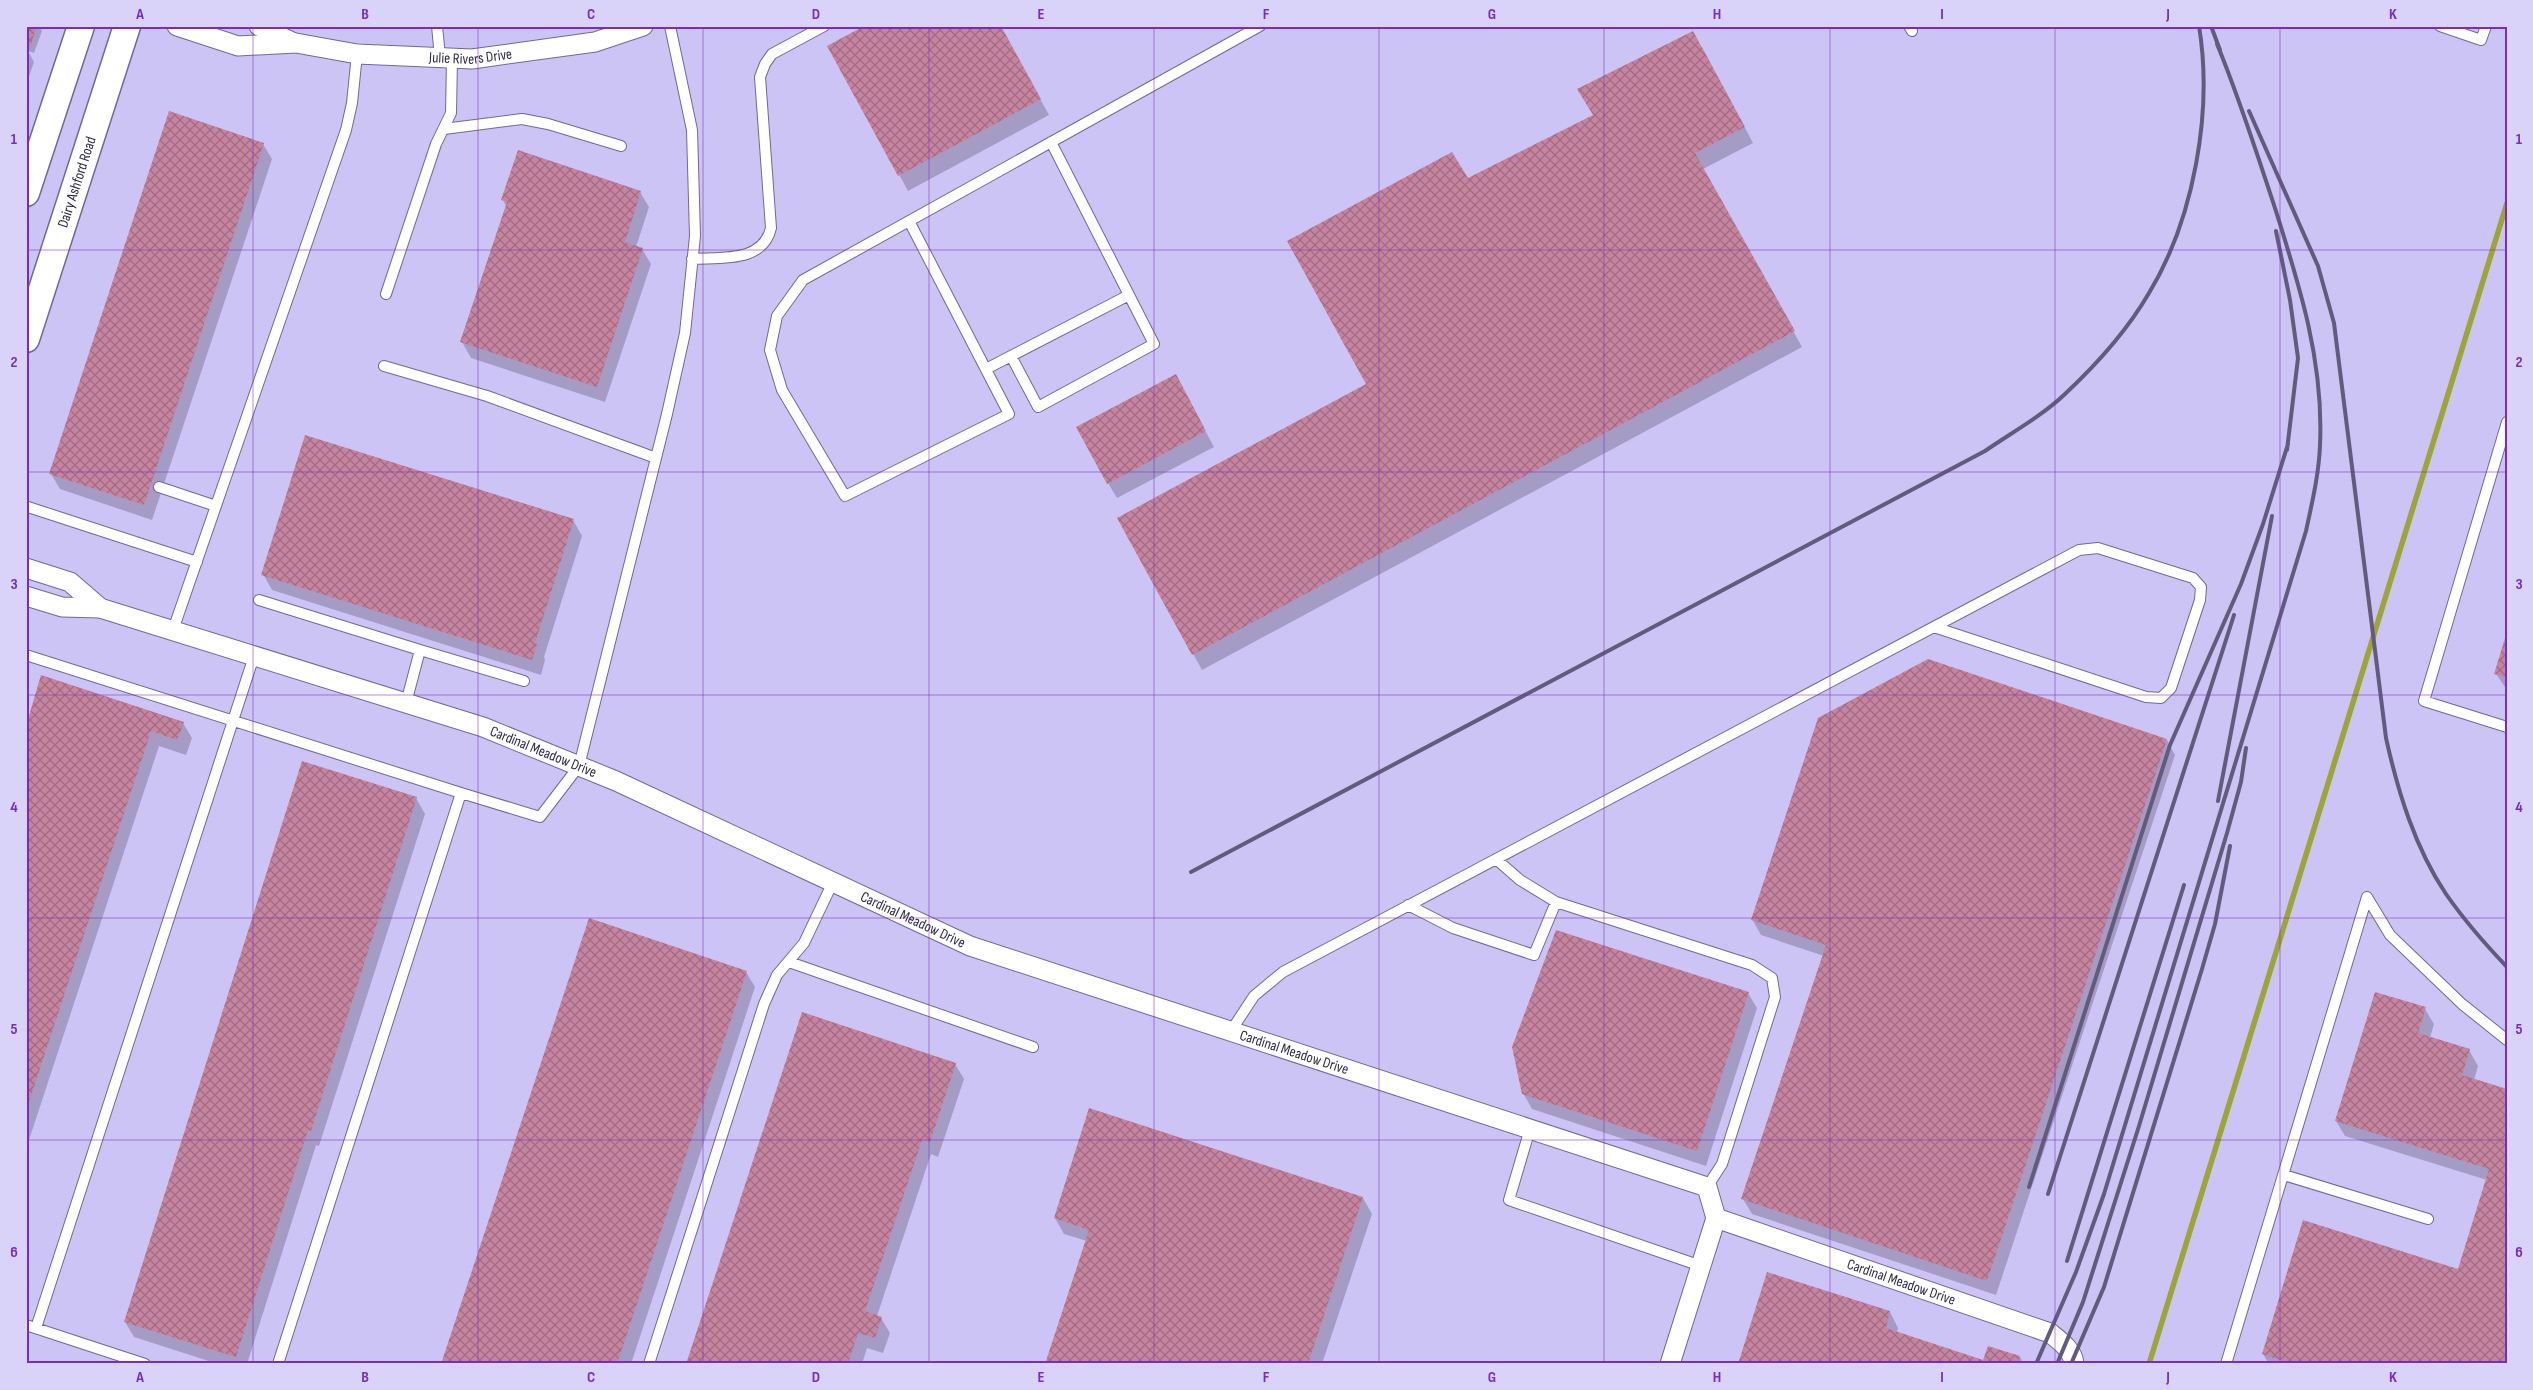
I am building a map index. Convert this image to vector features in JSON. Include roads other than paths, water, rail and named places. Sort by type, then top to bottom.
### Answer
[{"type":"main road","points":[[26,193],[81,26]]},
{"type":"main road","name":"Dairy Ashford Road","points":[[26,339],[37,271],[127,26]]},
{"type":"street","name":"Julie Rivers Drive","points":[[177,26],[238,46],[296,43],[357,54],[472,59],[595,42],[643,26]]},
{"type":"street","name":"Julie Rivers Drive","points":[[259,26],[296,43]]},
{"type":"street","name":"Cardinal Meadow Drive","points":[[26,568],[70,582],[100,608]]},
{"type":"street","name":"Cardinal Meadow Drive","points":[[26,596],[62,607],[100,608],[483,727],[616,781],[970,946],[1707,1187]]},
{"type":"street","points":[[1670,1364],[1716,1218],[1707,1187]]},
{"type":"street","name":"Cardinal Meadow Drive","points":[[1716,1218],[2050,1333],[2065,1344],[2074,1358],[2074,1364]]},
{"type":"lane","points":[[386,294],[436,144],[451,113],[446,57],[437,26]]},
{"type":"lane","points":[[26,655],[540,817],[579,766],[656,458],[685,333],[695,236],[692,130],[670,26]]},
{"type":"lane","points":[[692,259],[744,255],[759,250],[769,240],[772,228],[760,76],[772,54],[824,26]]},
{"type":"lane","points":[[909,221],[1009,414],[845,496],[782,390],[770,350],[777,316],[803,280],[909,221],[1051,142],[1260,26]]},
{"type":"lane","points":[[2440,26],[2481,40],[2486,26]]},
{"type":"lane","points":[[173,630],[346,130],[352,103],[357,54]]},
{"type":"lane","points":[[444,129],[522,119],[548,124],[621,146]]},
{"type":"lane","points":[[1011,356],[1038,407],[1154,344],[1051,142]]},
{"type":"lane","points":[[986,369],[1129,295]]},
{"type":"lane","points":[[384,366],[488,396],[656,458]]},
{"type":"lane","points":[[2507,422],[2424,701],[2507,727]]},
{"type":"lane","points":[[158,487],[216,506]]},
{"type":"lane","points":[[28,507],[197,562]]},
{"type":"lane","points":[[1231,1031],[1254,996],[1283,972],[2079,550],[2098,548],[2193,578],[2201,587],[2200,600],[2171,688],[2161,698],[2146,698],[1934,627]]},
{"type":"lane","points":[[259,600],[524,680]]},
{"type":"lane","points":[[406,703],[420,650]]},
{"type":"lane","points":[[145,1364],[31,1327],[254,656]]},
{"type":"lane","points":[[278,1364],[461,793]]},
{"type":"lane","points":[[1496,859],[1520,880],[1556,902],[1752,964],[1772,978],[1775,997],[1722,1164],[1707,1187]]},
{"type":"lane","points":[[649,1364],[764,1004],[777,974],[804,943],[833,882]]},
{"type":"lane","points":[[2226,1364],[2367,897],[2390,935],[2462,1004],[2507,1040]]},
{"type":"lane","points":[[1408,905],[1453,928],[1534,955],[1556,902]]},
{"type":"lane","points":[[789,962],[1033,1047]]},
{"type":"lane","points":[[1530,1130],[1510,1200],[1701,1266]]},
{"type":"lane","points":[[2284,1175],[2428,1218]]},
{"type":"waterway","points":[[2149,1364],[2507,203]]},
{"type":"railway","points":[[1191,872],[1985,451],[2056,402],[2100,359],[2131,321],[2165,264],[2178,232],[2196,164],[2201,128],[2203,59],[2199,26]]},
{"type":"railway","points":[[2211,26],[2220,50]]},
{"type":"railway","points":[[2036,1364],[2076,1272],[2104,1194],[2306,531],[2318,467],[2320,445],[2318,383],[2308,323],[2274,205],[2240,104],[2217,44]]},
{"type":"railway","points":[[2249,111],[2318,266],[2334,323],[2386,738],[2402,799],[2425,858],[2446,894],[2475,932],[2507,967]]},
{"type":"railway","points":[[2276,231],[2290,300],[2298,358],[2287,450]]},
{"type":"railway","points":[[2029,1187],[2170,745],[2241,584],[2263,524],[2288,444]]},
{"type":"railway","points":[[2218,801],[2272,516]]},
{"type":"railway","points":[[2048,1194],[2234,615]]},
{"type":"railway","points":[[2057,1364],[2083,1302],[2139,1126],[2227,833],[2241,782],[2246,748]]},
{"type":"railway","points":[[2071,1364],[2104,1287],[2202,969],[2215,924],[2230,846]]},
{"type":"railway","points":[[2067,1261],[2184,885]]}]
